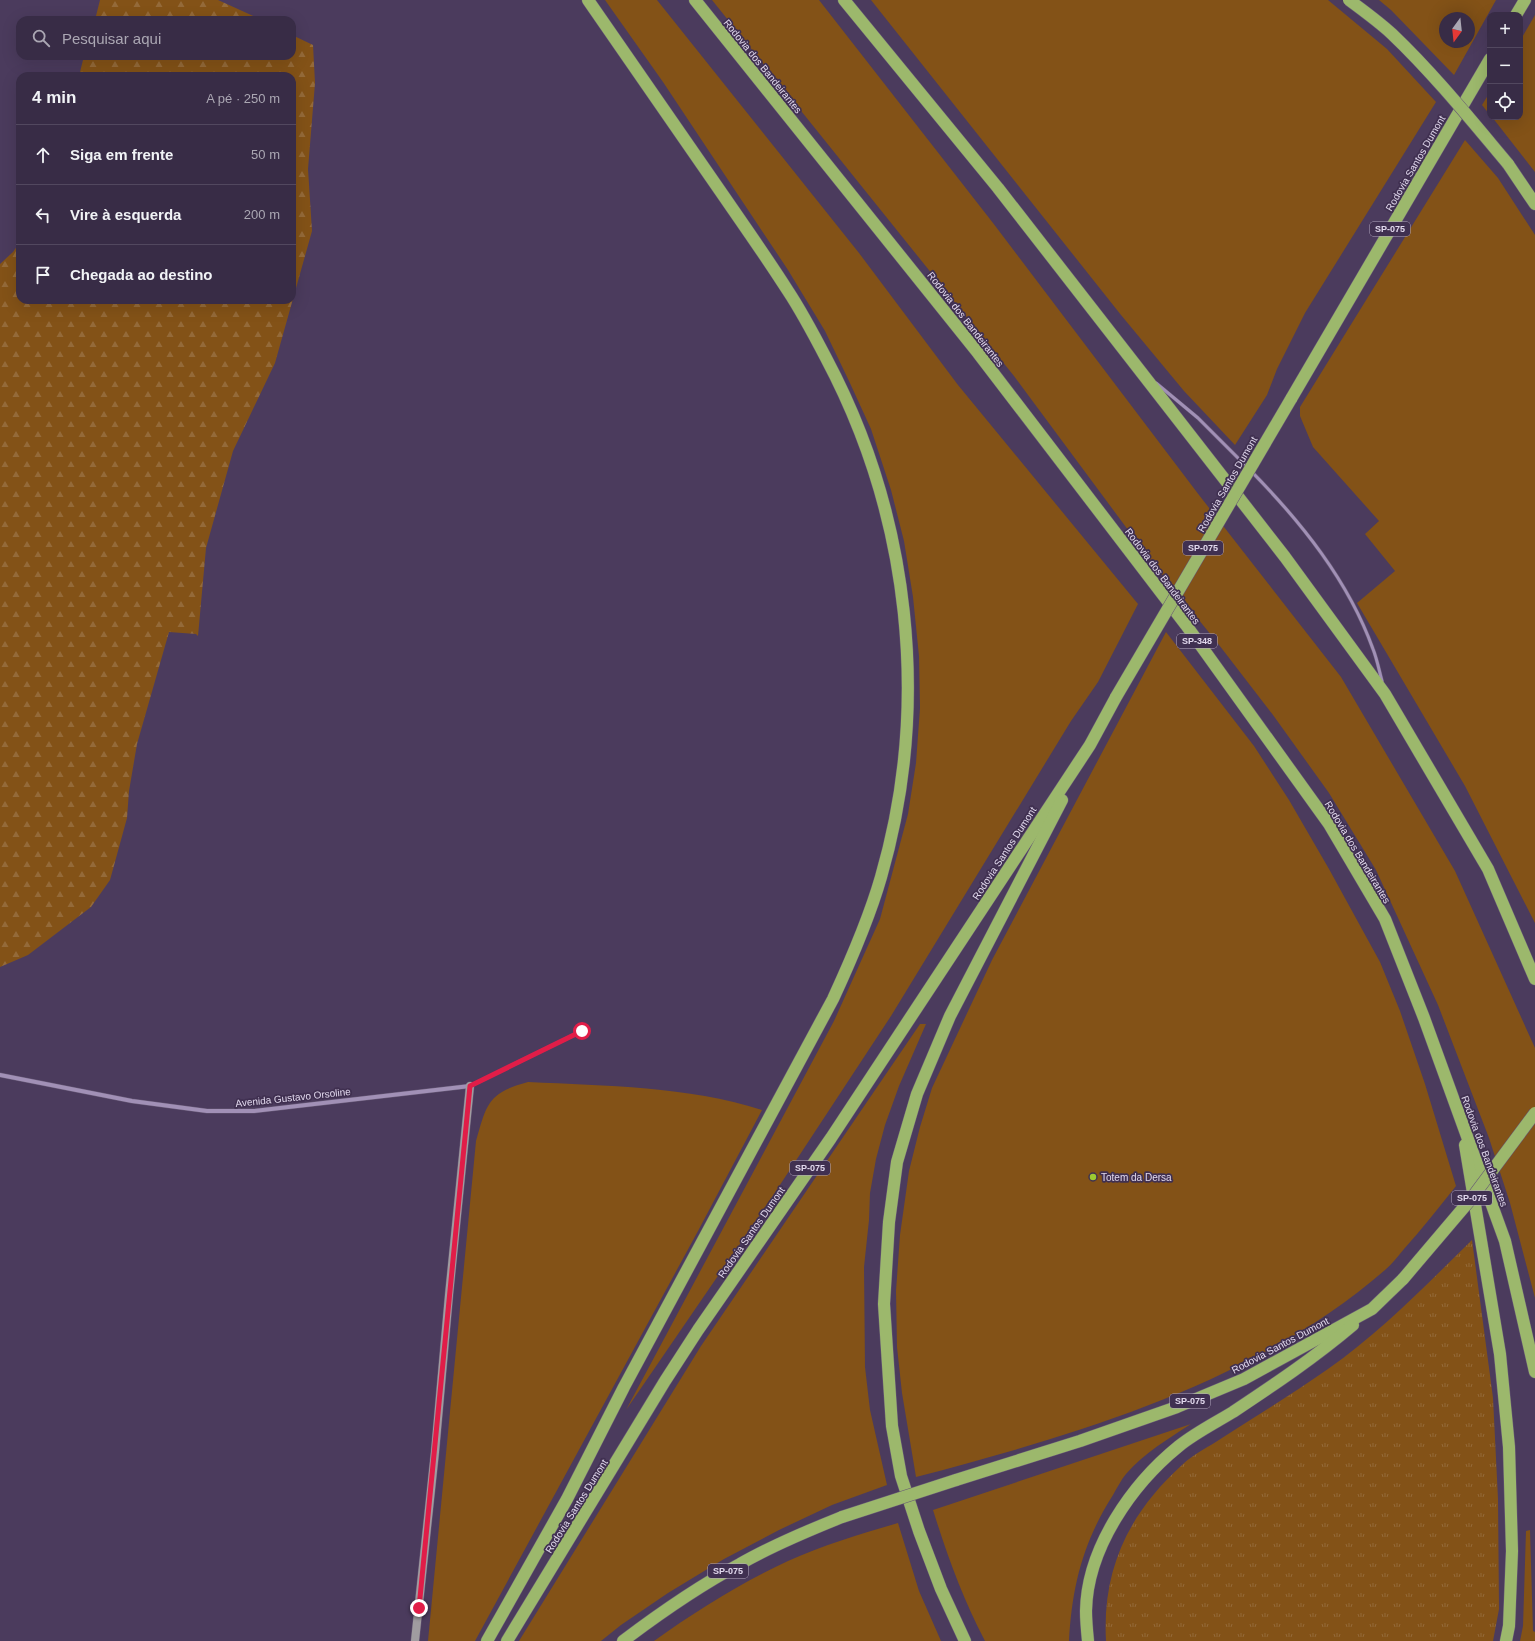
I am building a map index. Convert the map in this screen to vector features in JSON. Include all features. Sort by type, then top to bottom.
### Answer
[{"type":"highway","points":[[487,1641],[567,1499],[624,1387],[818,1028],[852,958],[881,877],[893,830],[906,747],[908,657],[904,609],[895,550],[871,463],[853,415],[827,360],[789,293],[588,0]]},
{"type":"highway","name":"Rodovia dos Bandeirantes","points":[[695,0],[978,353],[1186,625],[1329,824],[1385,919],[1424,1018],[1505,1241],[1535,1372]]},
{"type":"highway","points":[[844,0],[998,188],[1285,557],[1386,694],[1488,869],[1535,979]]},
{"type":"highway","points":[[1350,0],[1392,33],[1423,66],[1508,164],[1535,204]]},
{"type":"highway","points":[[1518,12],[1525,0]]},
{"type":"highway","name":"Rodovia Santos Dumont","points":[[507,1641],[681,1356],[831,1138],[1090,745],[1116,697],[1487,64]]},
{"type":"highway","points":[[965,1641],[941,1589],[919,1531],[901,1476],[892,1426],[884,1304],[889,1222],[897,1162],[917,1094],[950,1016],[1090,745]]},
{"type":"highway","points":[[1460,1114],[1500,1354],[1509,1447],[1512,1551],[1509,1626],[1506,1641]]},
{"type":"highway","name":"Rodovia Santos Dumont","points":[[623,1641],[698,1589],[739,1564],[784,1541],[842,1517],[1080,1441],[1177,1407],[1244,1379],[1372,1309],[1403,1279],[1471,1200],[1535,1114]]},
{"type":"highway","points":[[1088,1641],[1086,1610],[1090,1581],[1097,1557],[1111,1524],[1142,1482],[1179,1446],[1249,1402],[1323,1351],[1372,1309]]},
{"type":"street","name":"Avenida Gustavo Orsoline","points":[[0,1075],[132,1101],[207,1111],[254,1111],[470,1086]]},
{"type":"street","points":[[415,1641],[435,1452],[470,1086]]},
{"type":"lane","points":[[1138,368],[1193,413],[1224,443],[1265,485],[1318,548],[1341,583],[1359,617],[1373,649],[1386,694]]},
{"type":"lane","points":[[470,1086],[582,1031]]},
{"type":"green space","points":[[100,0],[218,0],[253,16],[96,16]]},
{"type":"green space","points":[[605,0],[657,0],[859,253],[958,385],[1138,604],[1098,682],[1071,721],[891,1016],[772,1197],[626,1410],[834,1021],[880,919],[908,814],[916,763],[920,708],[919,656],[913,597],[904,541],[891,490],[871,429],[825,331],[788,270],[663,82]]},
{"type":"green space","points":[[712,0],[819,0],[993,223],[1199,495],[1341,677],[1455,871],[1535,1048],[1535,1298],[1510,1203],[1489,1138],[1438,1005],[1376,870],[1329,793],[1273,715],[1216,641],[1154,565],[1014,376]]},
{"type":"green space","points":[[871,0],[1328,0],[1387,49],[1436,102],[1305,313],[1277,369],[1267,395],[1235,445],[1184,391],[1121,315]]},
{"type":"green space","points":[[1379,0],[1496,0],[1489,12],[1487,12],[1487,16],[1475,38],[1475,12],[1439,12],[1439,48],[1469,48],[1454,75],[1391,10]]},
{"type":"green space","points":[[1535,15],[1535,172],[1494,120],[1523,120],[1523,36]]},
{"type":"green space","points":[[296,37],[313,45],[315,83],[308,169],[312,231],[296,288],[296,72],[80,72],[83,60],[296,60]]},
{"type":"green space","points":[[1487,97],[1487,111],[1482,105]]},
{"type":"green space","points":[[1465,140],[1498,178],[1535,235],[1535,923],[1465,786],[1357,603],[1395,571],[1365,534],[1379,521],[1313,447],[1300,416],[1300,407]]},
{"type":"green space","points":[[16,248],[16,304],[292,304],[275,363],[233,451],[206,548],[198,636],[196,634],[169,632],[137,744],[129,791],[127,818],[110,880],[91,907],[28,955],[0,967],[0,264]]},
{"type":"green space","points":[[1166,632],[1254,746],[1289,800],[1380,962],[1400,1011],[1425,1084],[1456,1186],[1393,1263],[1334,1310],[1280,1344],[1222,1374],[1163,1400],[1040,1442],[916,1477],[902,1393],[897,1347],[896,1291],[900,1235],[909,1171],[920,1127],[932,1088],[992,960]]},
{"type":"green space","points":[[920,1024],[926,1024],[899,1086],[885,1125],[876,1159],[870,1193],[864,1267],[865,1367],[870,1410],[887,1485],[832,1505],[779,1530],[724,1559],[668,1593],[621,1625],[601,1641],[519,1641],[701,1346]]},
{"type":"green space","points":[[528,1082],[646,1088],[705,1096],[762,1110],[698,1231],[475,1641],[428,1641],[476,1141],[483,1117],[491,1101],[497,1095],[515,1086]]},
{"type":"green space","points":[[1472,1240],[1493,1398],[1498,1499],[1499,1609],[1493,1641],[1106,1641],[1106,1615],[1114,1566],[1134,1523],[1147,1503],[1163,1483],[1191,1457],[1289,1395],[1348,1355],[1403,1308]]},
{"type":"green space","points":[[1191,1424],[1141,1459],[1122,1479],[1094,1530],[1081,1565],[1073,1602],[1069,1641],[985,1641],[956,1577],[933,1510]]},
{"type":"green space","points":[[898,1523],[919,1591],[941,1641],[654,1641],[719,1598],[788,1561],[828,1545]]},
{"type":"green space","points":[[1530,1530],[1533,1631],[1535,1632],[1535,1641],[1520,1641],[1523,1626],[1526,1531]]},
{"type":"place","name":"Totem da Dersa","points":[[1093,1177]]},
{"type":"route","points":[[419,1608],[470,1086],[582,1031]]}]
